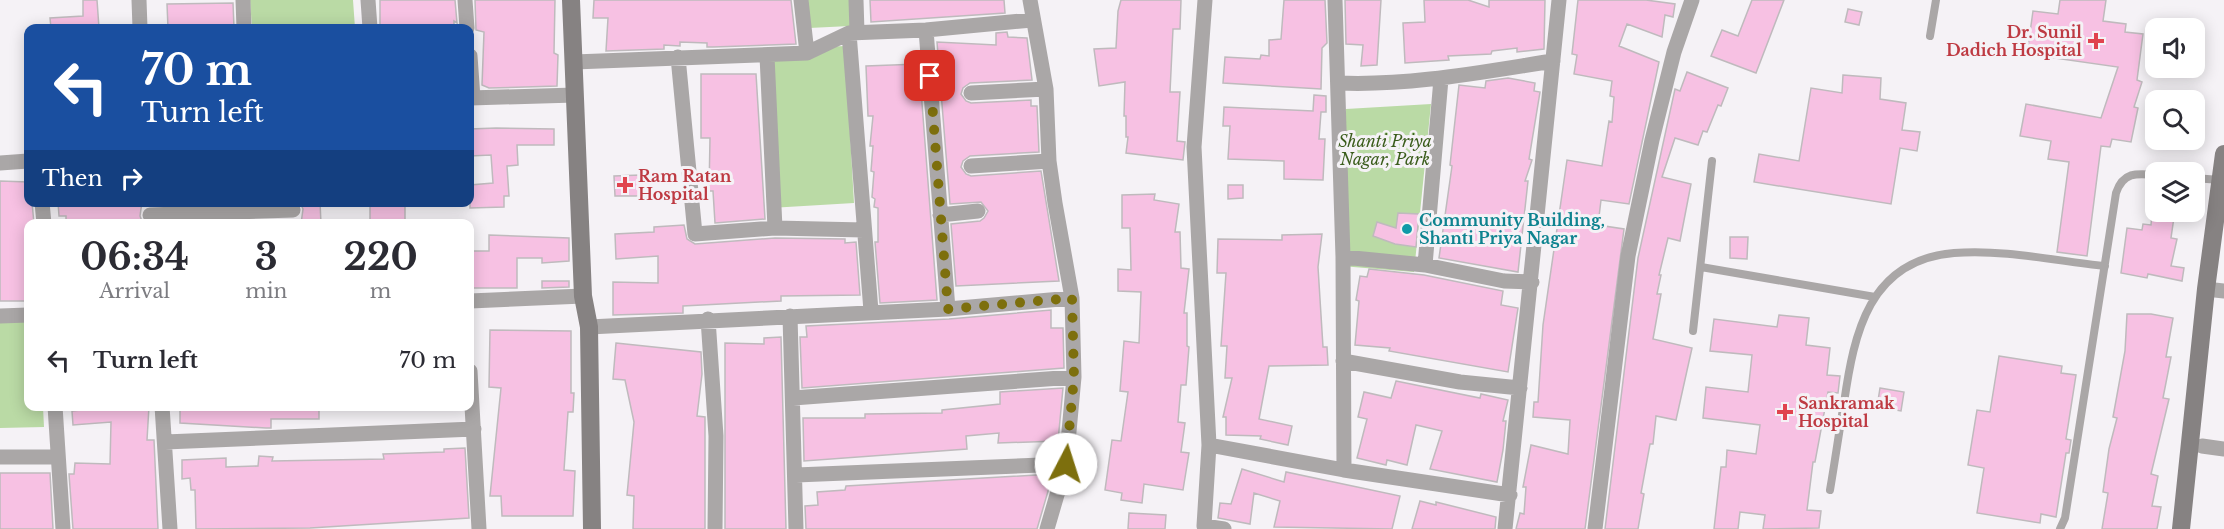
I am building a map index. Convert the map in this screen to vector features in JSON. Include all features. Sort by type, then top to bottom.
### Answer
[{"type":"street","points":[[139,0],[140,24]]},
{"type":"street","points":[[243,0],[244,24]]},
{"type":"street","points":[[368,0],[370,24]]},
{"type":"street","points":[[465,0],[467,24]]},
{"type":"street","points":[[571,0],[583,296],[589,327],[592,529]]},
{"type":"street","points":[[801,0],[807,53]]},
{"type":"street","points":[[856,0],[853,32],[871,311]]},
{"type":"street","points":[[1030,0],[1046,89],[1049,161],[1072,298],[1074,377],[1066,464],[1047,529]]},
{"type":"street","points":[[1205,0],[1194,147],[1209,445],[1203,528],[1224,529]]},
{"type":"street","points":[[1335,0],[1343,257],[1344,470]]},
{"type":"street","points":[[1505,529],[1560,0]]},
{"type":"street","points":[[1595,529],[1628,256],[1652,140],[1674,52],[1692,0]]},
{"type":"street","points":[[574,62],[807,53],[853,32],[926,30],[1032,20]]},
{"type":"street","points":[[926,30],[948,309]]},
{"type":"street","points":[[767,56],[775,228]]},
{"type":"street","points":[[678,57],[695,234],[775,228],[864,230]]},
{"type":"street","points":[[1338,83],[1364,84],[1442,79],[1553,61]]},
{"type":"street","points":[[1425,265],[1442,79]]},
{"type":"street","points":[[971,93],[1046,89]]},
{"type":"street","points":[[474,98],[575,95]]},
{"type":"street","points":[[2193,529],[2216,290],[2224,154]]},
{"type":"street","points":[[0,163],[24,161]]},
{"type":"street","points":[[971,166],[1049,161]]},
{"type":"street","points":[[940,215],[978,211]]},
{"type":"street","points":[[150,214],[293,212]]},
{"type":"street","points":[[2181,529],[2216,290],[2224,251]]},
{"type":"street","points":[[1343,257],[1425,265],[1496,279],[1532,282]]},
{"type":"street","points":[[474,301],[583,296]]},
{"type":"street","points":[[589,327],[708,319],[948,309],[1072,298]]},
{"type":"street","points":[[0,316],[24,315]]},
{"type":"street","points":[[790,316],[796,529]]},
{"type":"street","points":[[708,319],[716,436],[715,529]]},
{"type":"street","points":[[1343,361],[1460,382],[1520,388]]},
{"type":"street","points":[[793,398],[1074,377]]},
{"type":"street","points":[[55,411],[63,529]]},
{"type":"street","points":[[162,411],[170,529]]},
{"type":"street","points":[[473,411],[479,529]]},
{"type":"street","points":[[165,442],[474,429]]},
{"type":"street","points":[[1209,445],[1344,470],[1510,495]]},
{"type":"street","points":[[2202,446],[2224,449]]},
{"type":"street","points":[[0,457],[57,457]]},
{"type":"street","points":[[796,475],[1066,464]]},
{"type":"lane","points":[[1930,36],[1936,0]]},
{"type":"lane","points":[[1693,332],[1712,161]]},
{"type":"lane","points":[[2060,529],[2065,518],[2120,181],[2128,175],[2145,174]]},
{"type":"lane","points":[[2205,179],[2222,180]]},
{"type":"lane","points":[[1830,490],[1852,349],[1875,297],[1892,278],[1909,266],[1928,258],[1954,253],[1988,253],[2105,266]]},
{"type":"lane","points":[[1701,267],[1875,297]]},
{"type":"green space","points":[[250,0],[353,0],[355,24],[252,24]]},
{"type":"green space","points":[[806,0],[849,0],[850,26],[809,28]]},
{"type":"green space","points":[[845,46],[854,203],[770,208],[761,50]]},
{"type":"green space","name":"Shanti Priya Nagar, Park","points":[[1431,104],[1414,272],[1341,266],[1346,109]]},
{"type":"green space","points":[[24,310],[24,411],[43,411],[44,427],[0,428],[0,311]]},
{"type":"building","points":[[83,0],[97,0],[99,24],[51,24],[50,18],[83,16]]},
{"type":"building","points":[[380,0],[455,0],[457,23],[454,21],[454,24],[380,24]]},
{"type":"building","points":[[475,0],[555,0],[554,53],[558,55],[557,86],[489,88],[482,85],[484,32],[476,30]]},
{"type":"building","points":[[594,0],[791,0],[796,44],[707,47],[707,43],[680,42],[680,46],[664,45],[664,49],[606,51],[608,18],[593,18]]},
{"type":"building","points":[[870,0],[1004,0],[1005,13],[871,22]]},
{"type":"building","points":[[1121,0],[1181,0],[1180,29],[1173,29],[1170,92],[1180,92],[1177,141],[1185,142],[1183,160],[1126,153],[1128,137],[1126,137],[1126,116],[1124,116],[1125,82],[1099,86],[1094,49],[1116,48],[1118,11]]},
{"type":"building","points":[[1284,0],[1325,0],[1327,43],[1322,48],[1321,89],[1223,83],[1225,57],[1260,59],[1261,55],[1269,56],[1269,40],[1281,39]]},
{"type":"building","points":[[1345,0],[1381,0],[1377,65],[1361,66],[1363,45],[1346,44]]},
{"type":"building","points":[[1424,0],[1468,0],[1489,7],[1489,0],[1545,0],[1544,49],[1517,52],[1517,48],[1492,51],[1491,54],[1448,56],[1449,60],[1405,63],[1403,23],[1425,22]]},
{"type":"building","points":[[1578,0],[1646,0],[1675,4],[1673,17],[1665,15],[1662,37],[1627,24],[1619,46],[1659,62],[1629,204],[1601,200],[1598,225],[1624,229],[1585,529],[1516,529],[1520,513],[1524,514],[1526,487],[1523,487],[1531,445],[1568,454],[1570,420],[1533,417],[1534,402],[1538,402],[1543,325],[1567,160],[1602,166],[1609,121],[1612,122],[1614,97],[1610,96],[1612,81],[1574,74],[1577,55],[1572,54]]},
{"type":"building","points":[[1752,0],[1784,0],[1756,73],[1711,56],[1722,30],[1738,36]]},
{"type":"building","points":[[2060,0],[2106,0],[2103,21],[2126,24],[2125,32],[2143,34],[2137,80],[2142,82],[2134,107],[2138,108],[2131,142],[2112,139],[2110,147],[2101,146],[2087,256],[2057,252],[2069,162],[2048,159],[2051,141],[2020,136],[2026,104],[2101,118],[2118,67],[2027,54],[2033,11],[2058,14]]},
{"type":"building","points":[[233,3],[234,24],[168,24],[167,4]]},
{"type":"building","points":[[1848,9],[1862,12],[1859,25],[1845,22]]},
{"type":"building","points":[[1007,32],[1008,37],[1027,38],[1032,80],[970,83],[963,88],[961,94],[966,101],[971,103],[1031,100],[1031,106],[1037,106],[1039,152],[970,156],[963,161],[961,167],[966,174],[971,176],[1041,171],[1059,281],[956,286],[951,224],[980,221],[988,211],[981,202],[950,204],[937,42],[996,45],[996,33]]},
{"type":"building","points":[[919,64],[937,300],[880,303],[875,242],[878,242],[878,208],[874,207],[875,199],[872,197],[873,146],[870,146],[873,116],[868,116],[866,66]]},
{"type":"building","points":[[1687,72],[1728,88],[1721,106],[1718,105],[1707,132],[1703,131],[1698,145],[1675,138],[1662,177],[1691,184],[1680,241],[1668,238],[1659,275],[1661,275],[1657,294],[1661,294],[1653,339],[1692,348],[1676,420],[1656,416],[1653,444],[1650,444],[1641,493],[1644,494],[1638,529],[1605,529],[1638,258],[1675,89],[1680,91]]},
{"type":"building","points":[[701,74],[756,74],[765,219],[715,223],[713,191],[709,191],[710,138],[701,138]]},
{"type":"building","points":[[1843,75],[1881,78],[1880,99],[1906,103],[1902,130],[1920,132],[1917,151],[1900,148],[1891,204],[1754,182],[1759,154],[1799,161],[1811,88],[1842,93]]},
{"type":"building","points":[[1508,78],[1535,83],[1534,91],[1540,92],[1529,159],[1532,160],[1525,181],[1528,181],[1518,272],[1439,258],[1452,166],[1450,165],[1459,85],[1485,88],[1486,81]]},
{"type":"building","points":[[1314,95],[1326,96],[1326,112],[1321,112],[1319,139],[1325,139],[1323,180],[1284,179],[1284,161],[1228,159],[1230,126],[1223,126],[1224,107],[1313,111]]},
{"type":"building","points":[[474,129],[554,129],[554,145],[517,145],[518,165],[507,166],[509,196],[504,196],[504,207],[470,208],[474,207],[474,185],[493,183],[491,155],[474,156]]},
{"type":"building","points":[[640,175],[640,196],[615,196],[614,176]]},
{"type":"building","points":[[0,181],[24,182],[24,207],[32,207],[34,219],[24,219],[24,301],[0,301]]},
{"type":"building","points":[[1228,185],[1243,185],[1243,198],[1228,199]]},
{"type":"building","points":[[1155,194],[1154,200],[1179,204],[1175,232],[1180,232],[1181,268],[1189,269],[1184,313],[1187,313],[1187,346],[1189,347],[1186,385],[1181,385],[1178,422],[1185,423],[1181,452],[1189,453],[1183,490],[1144,484],[1142,503],[1121,500],[1122,493],[1105,490],[1112,440],[1121,441],[1128,392],[1120,391],[1124,341],[1139,343],[1141,292],[1118,291],[1118,269],[1131,270],[1130,228],[1122,228],[1122,195]]},
{"type":"building","points":[[58,207],[141,207],[141,219],[66,219],[66,216],[59,216]]},
{"type":"building","points":[[302,207],[320,207],[321,219],[302,219]]},
{"type":"building","points":[[370,207],[405,207],[405,219],[370,219]]},
{"type":"building","name":"Community Building, Shanti Priya Nagar","points":[[1398,213],[1419,214],[1416,247],[1395,244],[1373,236],[1377,222],[1396,228]]},
{"type":"building","points":[[2151,222],[2173,222],[2171,238],[2177,239],[2171,266],[2184,268],[2182,281],[2148,274],[2147,278],[2121,273],[2127,228],[2142,230],[2143,224],[2151,225]]},
{"type":"building","points":[[684,225],[687,239],[695,244],[775,238],[845,239],[845,243],[856,242],[860,295],[781,296],[781,301],[683,306],[683,313],[613,315],[613,282],[658,283],[658,256],[616,259],[615,234],[654,232],[654,227]]},
{"type":"building","points":[[1322,234],[1318,267],[1323,347],[1327,347],[1328,365],[1269,366],[1259,419],[1292,426],[1288,445],[1260,439],[1261,436],[1226,435],[1226,417],[1223,417],[1232,378],[1225,378],[1227,346],[1221,346],[1226,273],[1217,273],[1218,239],[1282,240],[1282,235]]},
{"type":"building","points":[[489,235],[569,238],[569,261],[542,263],[542,258],[517,258],[517,288],[474,288],[474,251],[489,251]]},
{"type":"building","points":[[1730,237],[1748,237],[1747,259],[1730,258]]},
{"type":"building","points":[[1369,269],[1424,275],[1503,291],[1501,305],[1518,308],[1508,372],[1389,351],[1390,348],[1355,345],[1359,301],[1356,300],[1360,276],[1367,277]]},
{"type":"building","points":[[542,281],[569,281],[569,287],[542,288]]},
{"type":"building","points":[[1051,310],[1051,328],[1063,328],[1064,368],[802,388],[800,337],[807,337],[806,326],[949,319]]},
{"type":"building","points":[[2127,314],[2151,314],[2173,318],[2166,357],[2171,357],[2163,398],[2169,399],[2151,474],[2158,476],[2152,506],[2161,507],[2157,529],[2102,529],[2108,493],[2103,492],[2109,449],[2117,418],[2113,417],[2125,351]]},
{"type":"building","points":[[1779,315],[1809,318],[1806,345],[1830,348],[1827,375],[1840,376],[1838,393],[1828,392],[1815,462],[1813,462],[1807,510],[1821,511],[1819,528],[1763,529],[1765,515],[1740,512],[1738,529],[1714,529],[1721,467],[1726,467],[1727,450],[1756,454],[1760,425],[1703,418],[1706,387],[1748,392],[1752,355],[1710,351],[1714,319],[1777,327]]},
{"type":"building","points":[[490,330],[571,331],[571,393],[574,393],[573,412],[568,412],[564,470],[575,471],[573,516],[502,516],[501,496],[490,496],[501,388],[489,387]]},
{"type":"building","points":[[781,337],[786,529],[725,529],[725,343],[764,344],[764,338]]},
{"type":"building","points":[[616,343],[701,352],[702,374],[697,416],[705,417],[705,529],[633,529],[634,496],[627,495],[634,422],[625,380],[613,379]]},
{"type":"building","points":[[1999,356],[2062,366],[2061,373],[2076,375],[2066,439],[2071,440],[2069,453],[2066,453],[2056,517],[2041,514],[2040,523],[1977,513],[1984,468],[1968,465],[1977,410],[1990,412]]},
{"type":"building","points":[[1396,381],[1480,398],[1481,394],[1508,400],[1503,421],[1506,421],[1497,482],[1430,469],[1442,431],[1416,425],[1407,465],[1387,460],[1386,465],[1357,458],[1367,419],[1358,417],[1364,392],[1391,398]]},
{"type":"building","points":[[1063,388],[1058,441],[998,443],[999,433],[966,436],[967,449],[804,461],[803,418],[865,418],[865,414],[942,413],[942,410],[1000,404],[1000,392]]},
{"type":"building","points":[[1880,388],[1904,392],[1901,411],[1877,407]]},
{"type":"building","points":[[72,411],[149,411],[147,440],[154,440],[158,529],[73,529],[69,474],[74,474],[75,463],[110,464],[111,422],[73,425]]},
{"type":"building","points":[[180,411],[319,411],[319,419],[271,419],[271,428],[180,423]]},
{"type":"building","points":[[465,448],[469,518],[310,528],[196,529],[195,490],[191,490],[190,478],[182,479],[182,460],[226,458],[226,467],[258,466],[259,456],[273,457],[272,461],[384,459],[383,454],[444,452],[444,449]]},
{"type":"building","points":[[1242,469],[1284,482],[1286,472],[1400,496],[1392,529],[1274,527],[1280,501],[1254,493],[1250,524],[1218,518],[1220,503],[1231,504]]},
{"type":"building","points":[[0,473],[50,473],[53,529],[0,529]]},
{"type":"building","points":[[1053,474],[1037,529],[806,529],[805,506],[818,505],[817,492],[845,490],[846,486]]},
{"type":"building","points":[[1420,501],[1436,505],[1436,502],[1496,517],[1495,529],[1412,529]]},
{"type":"building","points":[[1129,513],[1166,515],[1165,529],[1128,529]]},
{"type":"place","name":"Dr. Sunil Dadich Hospital","points":[[2096,41]]},
{"type":"place","name":"Ram Ratan Hospital","points":[[625,185]]},
{"type":"place","name":"Community Building, Shanti Priya Nagar","points":[[1407,229]]},
{"type":"place","name":"Sankramak Hospital","points":[[1785,412]]},
{"type":"route","points":[[930,76],[948,309],[1072,298],[1074,377],[1066,464]]}]
